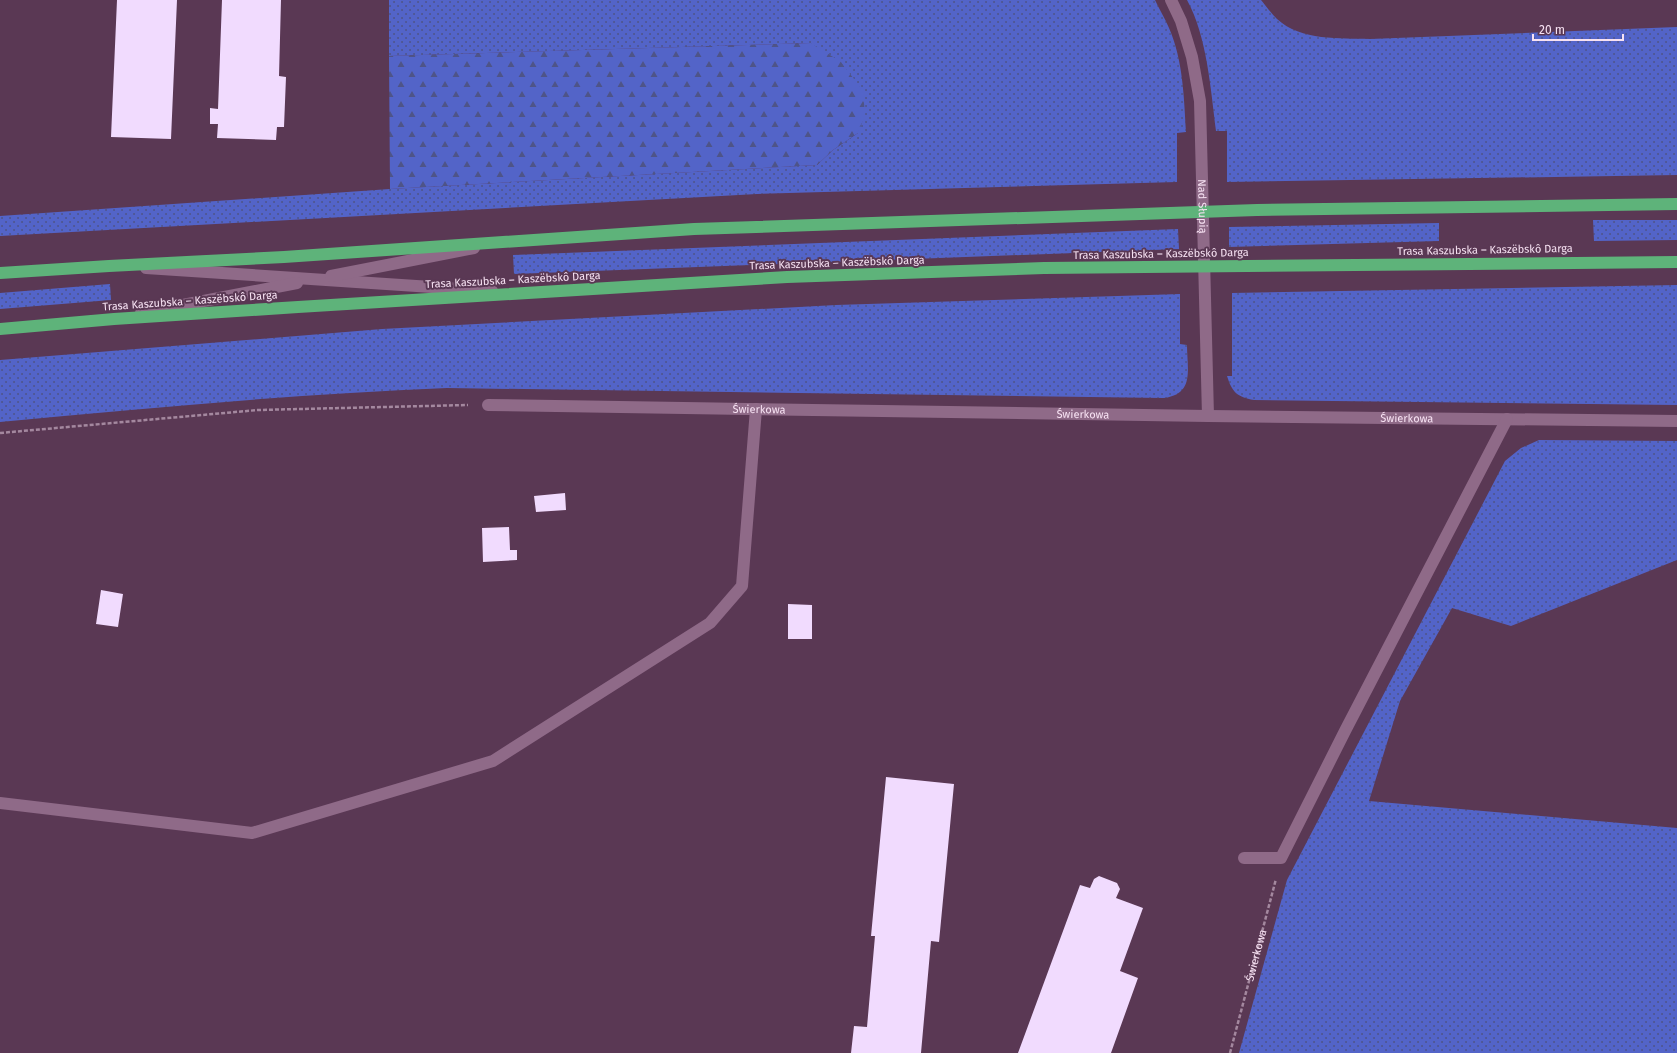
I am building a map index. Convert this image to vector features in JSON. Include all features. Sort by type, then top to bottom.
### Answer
[{"type":"highway","points":[[0,273],[284,257],[694,228],[1257,210],[1677,204]]},
{"type":"highway","name":"Trasa Kaszubska – Kaszëbskô Darga","points":[[0,329],[114,319],[518,293],[787,278],[1044,268],[1677,262]]},
{"type":"street","name":"Nad Słupią","points":[[1172,0],[1181,21],[1192,57],[1200,101],[1208,416]]},
{"type":"street","points":[[114,319],[514,240]]},
{"type":"street","points":[[108,266],[518,293]]},
{"type":"street","name":"Świerkowa","points":[[488,405],[1208,416],[1677,421]]},
{"type":"street","points":[[0,803],[252,833],[493,761],[710,623],[742,586],[756,409]]},
{"type":"street","points":[[1244,858],[1281,858],[1345,731],[1507,419]]},
{"type":"path","points":[[0,433],[258,410],[488,405]]},
{"type":"path","name":"Świerkowa","points":[[1230,1053],[1281,858]]},
{"type":"green space","points":[[389,0],[1155,0],[1174,40],[1182,79],[1186,132],[1177,133],[1177,182],[757,194],[0,236],[0,216],[390,189],[817,165],[833,150],[858,133],[811,43],[389,56]]},
{"type":"green space","points":[[1187,0],[1261,0],[1277,19],[1287,26],[1309,35],[1334,38],[1370,39],[1677,27],[1677,175],[1227,182],[1227,131],[1216,131],[1204,47],[1194,14]]},
{"type":"green space","points":[[811,43],[841,62],[863,91],[865,115],[858,133],[833,150],[817,165],[390,189],[389,56]]},
{"type":"green space","points":[[1593,220],[1677,220],[1677,240],[1594,241]]},
{"type":"green space","points":[[1439,223],[1439,241],[1229,247],[1229,227]]},
{"type":"green space","points":[[1178,229],[1179,249],[514,274],[513,255]]},
{"type":"green space","points":[[110,284],[111,300],[0,309],[0,293]]},
{"type":"green space","points":[[1677,285],[1677,405],[1254,400],[1236,393],[1233,390],[1227,376],[1232,376],[1232,293]]},
{"type":"green space","points":[[1180,294],[1180,344],[1187,345],[1187,379],[1185,386],[1181,391],[1174,396],[1164,398],[447,388],[279,398],[0,422],[0,360],[382,329],[836,305]]},
{"type":"green space","points":[[1539,440],[1677,441],[1677,560],[1511,626],[1452,608],[1400,701],[1369,801],[1677,828],[1677,1053],[1239,1053],[1287,880],[1505,461],[1521,448]]},
{"type":"building","points":[[117,0],[177,0],[171,139],[111,137]]},
{"type":"building","points":[[222,0],[281,0],[279,76],[286,77],[284,127],[277,127],[276,140],[217,138],[218,124],[210,124],[210,108],[218,109]]},
{"type":"building","points":[[565,493],[566,510],[536,512],[534,496]]},
{"type":"building","points":[[509,527],[510,550],[517,550],[517,560],[483,562],[482,528]]},
{"type":"building","points":[[101,590],[123,594],[118,627],[96,624]]},
{"type":"building","points":[[788,604],[812,605],[812,639],[788,639]]},
{"type":"building","points":[[886,777],[954,784],[939,942],[931,941],[921,1053],[851,1053],[854,1026],[867,1027],[875,936],[871,936]]},
{"type":"building","points":[[1099,876],[1117,883],[1120,889],[1116,898],[1143,908],[1120,971],[1138,978],[1111,1053],[1018,1053],[1080,885],[1090,888],[1094,879]]}]
